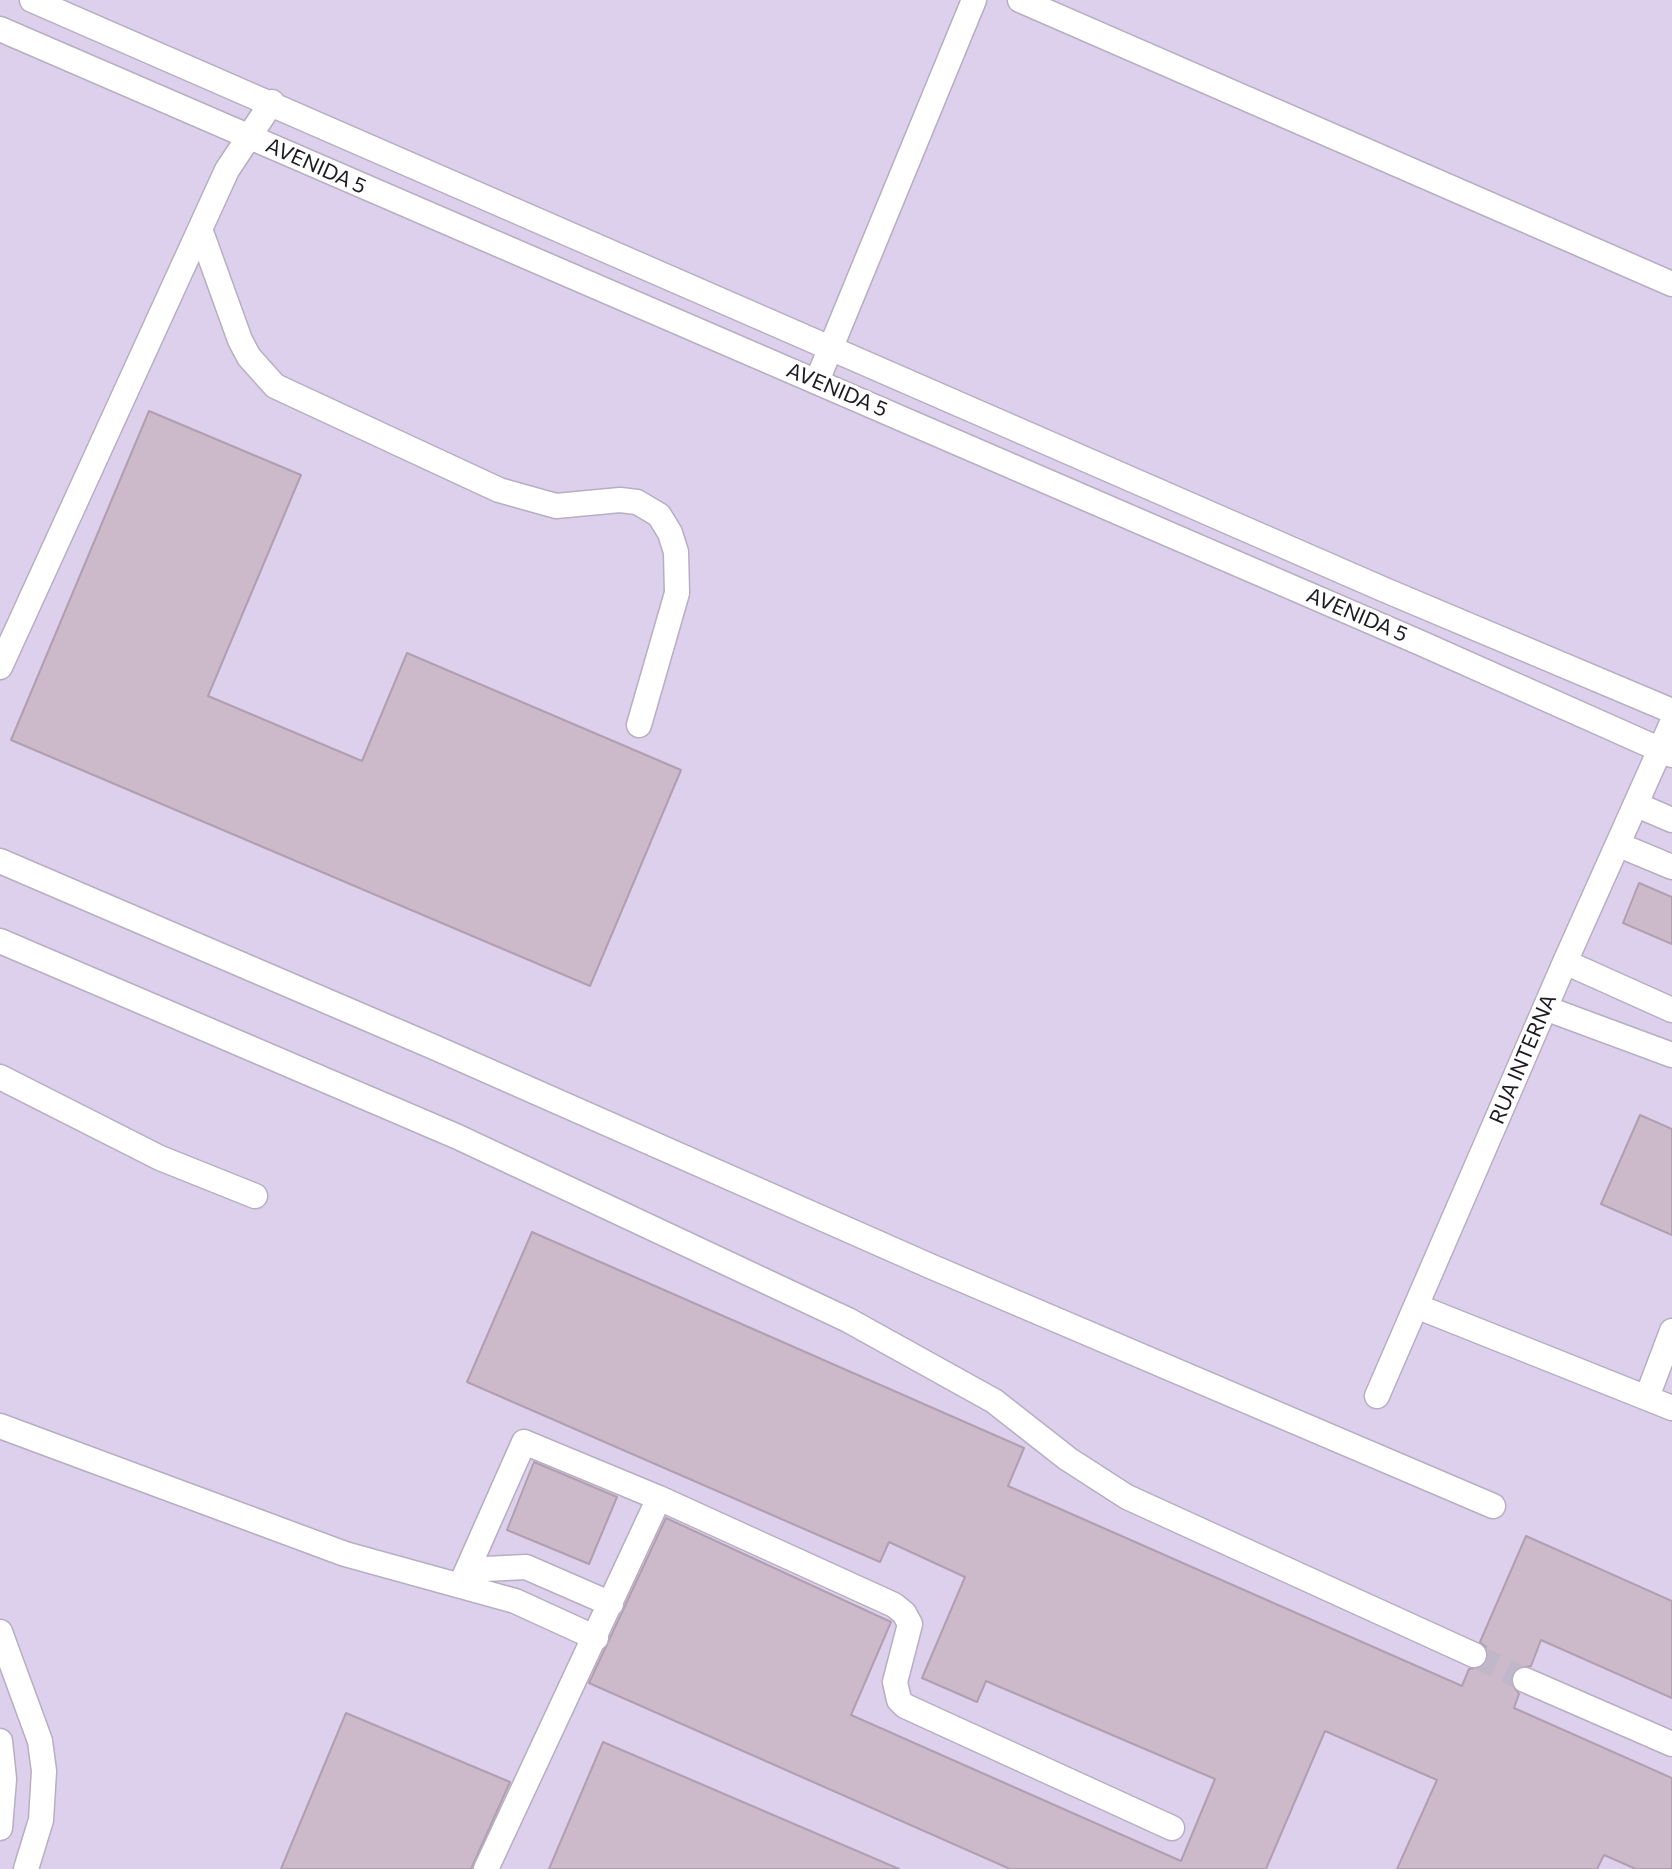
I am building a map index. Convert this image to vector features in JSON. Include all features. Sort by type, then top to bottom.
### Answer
[{"type":"lane","name":"AVENIDA 5","points":[[32,0],[272,102],[535,220],[1385,590],[1672,711]]},
{"type":"lane","points":[[817,381],[974,0]]},
{"type":"lane","points":[[1020,0],[1672,284]]},
{"type":"lane","name":"AVENIDA 5","points":[[0,29],[1240,564],[1666,752]]},
{"type":"lane","points":[[0,667],[227,170],[272,102]]},
{"type":"lane","points":[[412,208],[428,172]]},
{"type":"lane","points":[[522,255],[535,220]]},
{"type":"lane","points":[[200,229],[248,357],[275,386],[499,490],[524,499],[556,506],[620,500],[637,502],[659,515],[670,533],[676,552],[677,593],[639,725]]},
{"type":"lane","points":[[1240,564],[1254,531]]},
{"type":"lane","points":[[1371,622],[1385,590]]},
{"type":"lane","name":"RUA INTERNA","points":[[1377,1396],[1565,961],[1637,805],[1666,752],[1672,723]]},
{"type":"lane","points":[[1637,805],[1672,820]]},
{"type":"lane","points":[[1619,845],[1672,867]]},
{"type":"lane","points":[[0,861],[436,1048],[943,1272],[1493,1506]]},
{"type":"lane","points":[[0,940],[458,1138],[848,1320],[994,1401],[1068,1459],[1127,1497],[1475,1655]]},
{"type":"lane","points":[[1565,961],[1672,1010]]},
{"type":"lane","points":[[1545,1008],[1672,1055]]},
{"type":"lane","points":[[0,1077],[160,1158],[255,1196]]},
{"type":"lane","points":[[1416,1306],[1672,1408]]},
{"type":"lane","points":[[1647,1397],[1672,1331]]},
{"type":"lane","points":[[0,1426],[345,1555],[461,1584],[514,1601],[596,1638]]},
{"type":"lane","points":[[461,1584],[524,1442],[659,1498],[894,1605],[910,1624],[895,1682],[899,1700],[905,1706],[1172,1828]]},
{"type":"lane","points":[[486,1869],[568,1688],[596,1638],[659,1498]]},
{"type":"lane","points":[[461,1584],[485,1569],[526,1567],[611,1604]]},
{"type":"lane","points":[[0,1632],[40,1741],[44,1771],[41,1820],[26,1869]]},
{"type":"lane","points":[[1525,1679],[1672,1744]]},
{"type":"lane","points":[[0,1741],[4,1779],[0,1828]]},
{"type":"shaded area","points":[[0,0],[1672,0],[1672,1869],[0,1869]]},
{"type":"building","points":[[149,411],[301,475],[208,696],[362,761],[407,653],[681,770],[590,986],[11,740]]},
{"type":"building","points":[[1639,883],[1672,897],[1672,944],[1623,923]]},
{"type":"building","points":[[1640,1115],[1672,1129],[1672,1235],[1601,1204]]},
{"type":"building","points":[[532,1232],[1024,1448],[1008,1486],[1462,1686],[1469,1669],[1482,1667],[1488,1661],[1486,1647],[1480,1642],[1526,1536],[1672,1601],[1672,1698],[1541,1640],[1531,1666],[1517,1668],[1510,1681],[1519,1694],[1514,1708],[1672,1778],[1672,1869],[1636,1869],[1604,1855],[1597,1869],[1397,1869],[1437,1780],[1325,1731],[1266,1869],[1010,1869],[589,1683],[666,1518],[891,1622],[851,1715],[1181,1861],[1215,1779],[986,1681],[977,1702],[922,1678],[965,1577],[889,1542],[880,1562],[467,1382]]},
{"type":"building","points":[[534,1462],[617,1497],[589,1564],[507,1530]]},
{"type":"building","points":[[346,1713],[510,1782],[471,1869],[281,1869]]},
{"type":"building","points":[[603,1742],[899,1869],[549,1869]]},
{"type":"tunnel","points":[[1474,1655],[1525,1680]]}]
